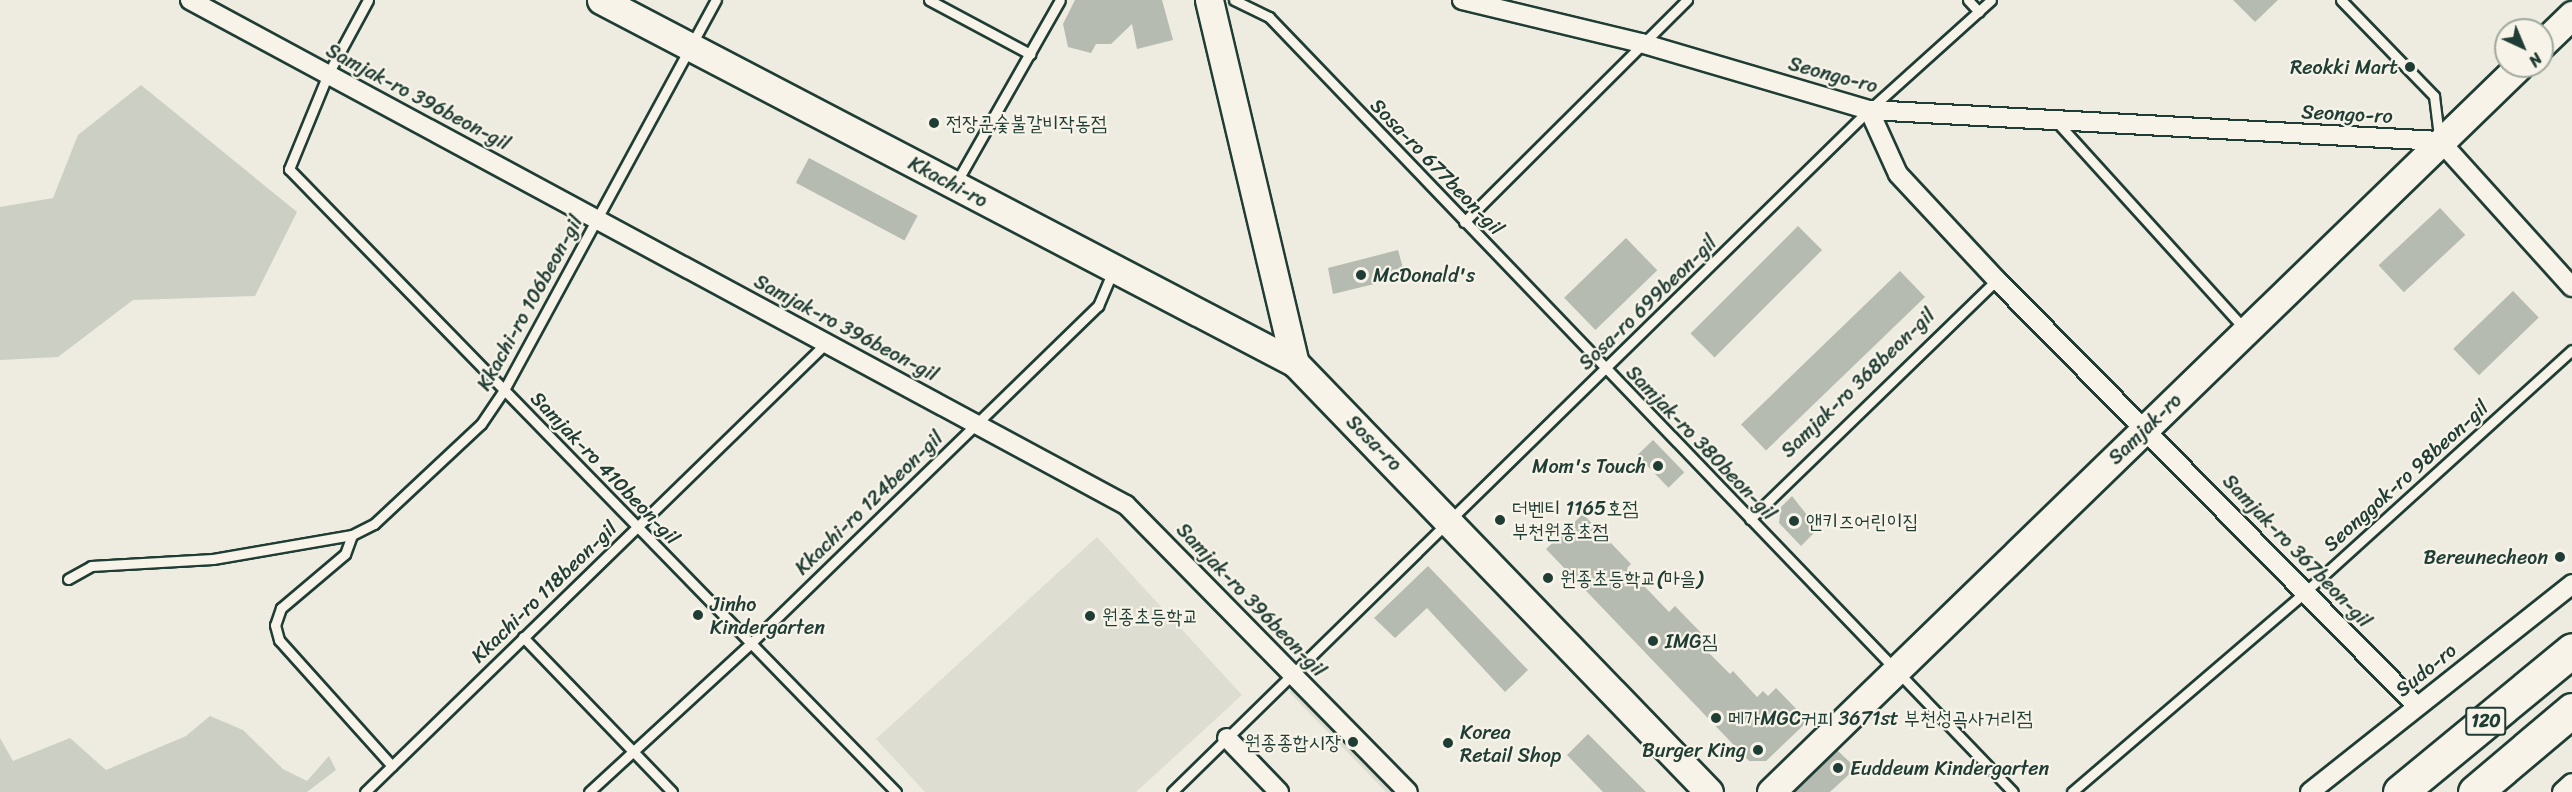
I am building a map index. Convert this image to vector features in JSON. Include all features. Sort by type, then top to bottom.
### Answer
[{"type":"highway","name":"120","points":[[2400,792],[2572,650]]},
{"type":"highway","name":"120","points":[[2475,792],[2572,710]]},
{"type":"street","name":"Samjak-ro 396beon-gil","points":[[190,0],[1126,504],[1408,792]]},
{"type":"street","name":"Kkachi-ro","points":[[601,0],[1295,363]]},
{"type":"street","points":[[1209,0],[1295,363]]},
{"type":"street","name":"Seongo-ro","points":[[1462,0],[1508,6],[1869,110],[2440,141]]},
{"type":"street","points":[[2554,32],[2572,15]]},
{"type":"street","name":"Samjak-ro","points":[[1771,792],[2506,78]]},
{"type":"street","points":[[1869,110],[1898,174],[1997,280],[2146,427]]},
{"type":"street","points":[[2440,141],[2572,287]]},
{"type":"street","name":"Sosa-ro","points":[[1295,363],[1450,521],[1709,792]]},
{"type":"street","name":"Samjak-ro 367beon-gil","points":[[2146,427],[2417,706]]},
{"type":"street","name":"Sudo-ro","points":[[2310,792],[2572,584]]},
{"type":"street","points":[[1227,738],[1279,792]]},
{"type":"street","points":[[2562,792],[2572,783]]},
{"type":"lane","points":[[328,74],[368,0]]},
{"type":"lane","name":"Kkachi-ro 106beon-gil","points":[[68,579],[91,566],[213,559],[352,535],[374,524],[481,424],[504,390],[716,0]]},
{"type":"lane","points":[[929,0],[1030,54]]},
{"type":"lane","points":[[955,186],[1060,0]]},
{"type":"lane","name":"Sosa-ro 677beon-gil","points":[[1234,0],[1269,17],[1606,369]]},
{"type":"lane","points":[[1464,222],[1641,43],[1687,0]]},
{"type":"lane","points":[[1968,0],[1979,12]]},
{"type":"lane","name":"Sosa-ro 699beon-gil","points":[[1172,792],[1869,110],[1991,0]]},
{"type":"lane","points":[[2341,0],[2434,96],[2440,141]]},
{"type":"lane","name":"Samjak-ro 410beon-gil","points":[[328,74],[289,168],[896,792]]},
{"type":"lane","points":[[2055,120],[2246,330]]},
{"type":"lane","name":"Kkachi-ro 124beon-gil","points":[[589,792],[751,643],[1098,306],[1114,269]]},
{"type":"lane","name":"Samjak-ro 368beon-gil","points":[[1750,519],[1997,280]]},
{"type":"lane","name":"Kkachi-ro 118beon-gil","points":[[365,792],[826,343]]},
{"type":"lane","name":"Seonggok-ro 98beon-gil","points":[[2072,792],[2305,592],[2572,350]]},
{"type":"lane","name":"Samjak-ro 380beon-gil","points":[[1606,369],[2013,792]]},
{"type":"lane","points":[[352,535],[345,554],[281,608],[275,625],[279,640],[392,766]]},
{"type":"lane","points":[[523,637],[672,792]]},
{"type":"shaded area","points":[[141,85],[297,212],[255,296],[133,300],[58,357],[0,360],[0,207],[53,198],[78,135]]},
{"type":"shaded area","name":"원종초등학교","points":[[1097,537],[1242,695],[1136,792],[925,792],[876,739]]},
{"type":"shaded area","name":"원종종합시장","points":[[1305,677],[1417,792],[1386,792],[1289,692]]},
{"type":"shaded area","points":[[210,716],[243,730],[283,769],[307,781],[329,756],[336,770],[307,792],[0,792],[0,738],[13,761],[70,738],[106,770],[186,736]]},
{"type":"building","points":[[1075,0],[1162,0],[1173,40],[1137,49],[1132,24],[1111,44],[1096,44],[1091,53],[1068,47],[1063,24]]},
{"type":"building","points":[[2233,0],[2278,0],[2255,22]]},
{"type":"building","points":[[809,158],[918,216],[904,240],[796,183]]},
{"type":"building","points":[[2440,208],[2465,235],[2404,292],[2379,265]]},
{"type":"building","points":[[1798,226],[1822,250],[1715,358],[1691,333]]},
{"type":"building","points":[[1626,238],[1657,270],[1595,330],[1564,298]]},
{"type":"building","name":"McDonald's","points":[[1398,250],[1403,268],[1392,270],[1395,279],[1333,294],[1328,268]]},
{"type":"building","points":[[1900,271],[1925,297],[1766,450],[1741,425]]},
{"type":"building","points":[[2513,291],[2539,318],[2479,375],[2453,349]]},
{"type":"building","points":[[1653,440],[1684,472],[1668,488],[1637,455]]},
{"type":"building","name":"앤키즈어린이집","points":[[1792,496],[1818,529],[1801,546],[1779,523],[1781,507]]},
{"type":"building","points":[[1583,514],[1631,564],[1627,568],[1669,612],[1675,606],[1708,640],[1702,646],[1730,674],[1733,671],[1757,697],[1763,691],[1768,696],[1776,688],[1808,721],[1766,761],[1749,761],[1546,549]]},
{"type":"building","points":[[1428,566],[1528,670],[1505,692],[1427,608],[1395,638],[1374,618]]},
{"type":"building","points":[[1588,734],[1646,792],[1603,792],[1567,755]]},
{"type":"building","points":[[1837,750],[1856,768],[1830,792],[1794,792]]},
{"type":"place","name":"Reokki Mart","points":[[2410,67]]},
{"type":"place","name":"전장군숯불갈비작동점","points":[[934,123]]},
{"type":"place","name":"McDonald's","points":[[1361,275]]},
{"type":"place","name":"Mom's Touch","points":[[1658,466]]},
{"type":"place","name":"더벤티 1165호점 부천원종초점","points":[[1500,520]]},
{"type":"place","name":"앤키즈어린이집","points":[[1794,521]]},
{"type":"place","name":"Bereunecheon","points":[[2560,557]]},
{"type":"place","name":"원종초등학교(마을)","points":[[1548,578]]},
{"type":"place","name":"Jinho Kindergarten","points":[[698,615]]},
{"type":"place","name":"원종초등학교","points":[[1090,616]]},
{"type":"place","name":"IMG짐","points":[[1653,641]]},
{"type":"place","name":"메가MGC커피 3671st 부천성곡사거리점","points":[[1716,718]]},
{"type":"place","name":"원종종합시장","points":[[1353,742]]},
{"type":"place","name":"Korea Retail Shop","points":[[1448,743]]},
{"type":"place","name":"Burger King","points":[[1758,750]]},
{"type":"place","name":"Euddeum Kindergarten","points":[[1838,768]]}]
